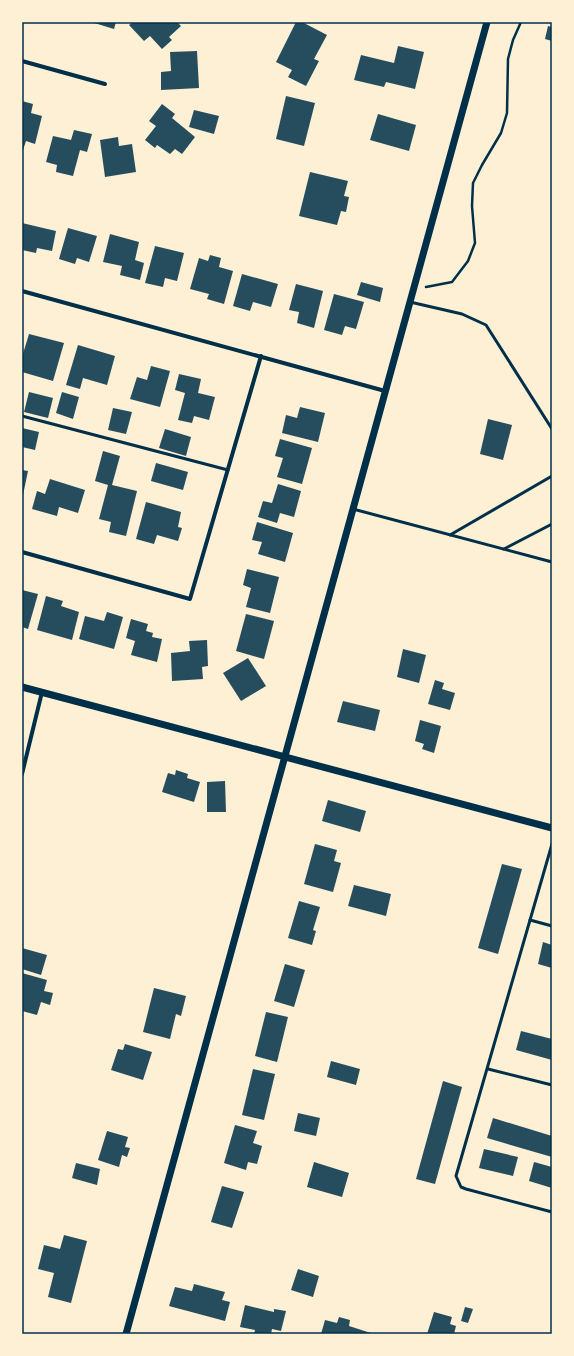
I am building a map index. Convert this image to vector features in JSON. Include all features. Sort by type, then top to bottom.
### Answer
[{"type":"street","points":[[126,1334],[487,22]]},
{"type":"street","points":[[22,61],[105,84]]},
{"type":"street","points":[[22,291],[385,391]]},
{"type":"street","points":[[22,552],[190,599],[261,356]]},
{"type":"street","points":[[22,687],[552,828]]},
{"type":"street","points":[[22,774],[42,692]]},
{"type":"lane","points":[[410,302],[462,314],[486,325],[552,429]]},
{"type":"lane","points":[[22,416],[228,470]]},
{"type":"lane","points":[[450,535],[552,476]]},
{"type":"lane","points":[[353,509],[552,562]]},
{"type":"lane","points":[[504,549],[552,524]]},
{"type":"lane","points":[[552,844],[456,1176],[461,1187],[466,1189],[552,1212]]},
{"type":"lane","points":[[530,920],[552,926]]},
{"type":"lane","points":[[488,1069],[552,1085]]},
{"type":"path","points":[[413,289],[452,282],[468,261],[475,243],[472,206],[473,183],[501,133],[507,113],[508,59],[521,22]]},
{"type":"building","points":[[91,22],[116,22],[114,29]]},
{"type":"building","points":[[133,22],[177,22],[181,26],[169,37],[172,40],[162,49],[150,36],[144,41],[129,25]]},
{"type":"building","points":[[296,22],[302,22],[327,35],[314,59],[319,61],[306,86],[288,77],[292,70],[276,62]]},
{"type":"building","points":[[548,26],[552,27],[552,41],[545,39]]},
{"type":"building","points":[[398,46],[424,52],[415,89],[386,82],[384,87],[354,80],[361,55],[394,63]]},
{"type":"building","points":[[197,51],[199,88],[161,90],[161,72],[171,71],[170,52]]},
{"type":"building","points":[[286,96],[315,103],[304,146],[276,139]]},
{"type":"building","points":[[22,101],[33,104],[31,113],[42,116],[35,144],[26,141],[23,150],[22,150]]},
{"type":"building","points":[[162,104],[175,114],[172,118],[195,137],[182,154],[175,149],[170,154],[157,145],[155,148],[145,140],[156,126],[149,121]]},
{"type":"building","points":[[194,110],[219,116],[214,134],[189,127]]},
{"type":"building","points":[[378,114],[416,125],[409,151],[370,140]]},
{"type":"building","points":[[74,130],[92,134],[87,152],[80,150],[73,176],[56,172],[57,165],[46,162],[53,136],[71,140]]},
{"type":"building","points":[[118,137],[119,146],[132,144],[136,172],[105,177],[100,140]]},
{"type":"building","points":[[310,172],[348,181],[344,196],[349,197],[346,212],[341,211],[337,225],[299,216]]},
{"type":"building","points":[[22,223],[56,231],[52,251],[37,248],[36,253],[22,250]]},
{"type":"building","points":[[68,228],[97,236],[89,262],[77,258],[75,264],[59,259]]},
{"type":"building","points":[[110,234],[139,242],[135,260],[144,263],[140,280],[120,275],[122,266],[103,262]]},
{"type":"building","points":[[155,246],[184,253],[177,281],[165,278],[163,287],[145,283]]},
{"type":"building","points":[[210,255],[221,258],[219,267],[233,271],[224,304],[207,299],[209,294],[190,289],[199,258],[208,261]]},
{"type":"building","points":[[242,274],[278,284],[271,307],[253,302],[250,311],[233,306]]},
{"type":"building","points":[[361,282],[383,288],[380,302],[357,295]]},
{"type":"building","points":[[296,284],[323,291],[314,328],[297,323],[299,312],[289,310]]},
{"type":"building","points":[[334,294],[364,302],[356,329],[345,326],[342,335],[324,330]]},
{"type":"building","points":[[29,334],[64,343],[53,381],[22,372],[22,357]]},
{"type":"building","points":[[78,345],[115,356],[107,385],[83,378],[80,389],[66,385]]},
{"type":"building","points":[[151,366],[170,371],[160,407],[130,399],[137,377],[147,380]]},
{"type":"building","points":[[179,374],[201,379],[198,393],[215,397],[209,420],[194,416],[192,423],[178,420],[185,393],[175,390]]},
{"type":"building","points":[[29,392],[53,398],[48,418],[24,412]]},
{"type":"building","points":[[62,392],[79,397],[73,419],[56,413]]},
{"type":"building","points":[[300,407],[325,413],[318,442],[282,433],[286,415],[297,418]]},
{"type":"building","points":[[113,408],[132,412],[126,434],[108,430]]},
{"type":"building","points":[[488,419],[512,425],[503,460],[480,454]]},
{"type":"building","points":[[22,428],[39,432],[35,450],[22,447]]},
{"type":"building","points":[[165,429],[191,437],[186,456],[159,448]]},
{"type":"building","points":[[280,439],[312,448],[302,484],[277,477],[283,458],[275,456]]},
{"type":"building","points":[[103,451],[120,456],[112,485],[137,491],[126,536],[109,532],[111,522],[99,519],[108,485],[95,481]]},
{"type":"building","points":[[156,463],[188,472],[183,490],[151,481]]},
{"type":"building","points":[[22,470],[28,471],[23,495],[22,494]]},
{"type":"building","points":[[50,479],[85,490],[78,513],[59,507],[57,516],[32,509],[37,491],[45,494]]},
{"type":"building","points":[[278,484],[301,491],[294,517],[280,513],[277,523],[258,517],[263,501],[272,503]]},
{"type":"building","points":[[146,502],[181,512],[178,527],[182,528],[178,541],[157,535],[154,544],[136,539]]},
{"type":"building","points":[[257,522],[293,533],[285,562],[258,554],[262,542],[252,540]]},
{"type":"building","points":[[247,569],[279,577],[270,613],[246,607],[251,588],[243,585]]},
{"type":"building","points":[[22,590],[38,594],[28,629],[22,627]]},
{"type":"building","points":[[46,596],[63,601],[61,606],[79,612],[72,640],[37,630]]},
{"type":"building","points":[[107,612],[123,617],[114,649],[79,639],[85,616],[104,621]]},
{"type":"building","points":[[246,614],[274,621],[264,659],[236,651]]},
{"type":"building","points":[[131,619],[148,624],[146,631],[153,633],[152,637],[162,639],[157,662],[131,655],[135,641],[126,638]]},
{"type":"building","points":[[207,640],[208,666],[202,667],[203,679],[172,681],[171,653],[190,651],[189,641]]},
{"type":"building","points":[[403,649],[426,655],[419,683],[397,677]]},
{"type":"building","points":[[248,658],[266,686],[241,701],[223,673]]},
{"type":"building","points":[[435,680],[444,683],[442,689],[455,693],[450,710],[428,704]]},
{"type":"building","points":[[343,701],[380,710],[375,731],[337,722]]},
{"type":"building","points":[[420,720],[441,726],[434,753],[422,749],[424,744],[415,741]]},
{"type":"building","points":[[176,770],[188,774],[187,778],[200,782],[194,802],[162,792],[168,773],[175,775]]},
{"type":"building","points":[[225,781],[226,812],[207,812],[207,782]]},
{"type":"building","points":[[328,800],[366,811],[360,832],[322,821]]},
{"type":"building","points":[[315,844],[337,850],[334,861],[341,863],[333,892],[304,884]]},
{"type":"building","points":[[502,864],[522,869],[498,954],[478,948]]},
{"type":"building","points":[[354,885],[391,894],[386,916],[348,906]]},
{"type":"building","points":[[299,901],[320,907],[313,930],[316,931],[312,945],[288,938]]},
{"type":"building","points":[[543,942],[552,945],[552,968],[538,964]]},
{"type":"building","points":[[22,948],[47,955],[41,975],[22,969]]},
{"type":"building","points":[[285,964],[305,970],[294,1007],[274,1001]]},
{"type":"building","points":[[22,973],[47,980],[44,991],[53,993],[50,1005],[41,1002],[37,1015],[22,1011]]},
{"type":"building","points":[[154,988],[186,996],[181,1016],[176,1014],[170,1039],[143,1032]]},
{"type":"building","points":[[266,1012],[288,1017],[277,1062],[255,1056]]},
{"type":"building","points":[[521,1031],[552,1039],[552,1060],[516,1050]]},
{"type":"building","points":[[125,1044],[152,1052],[143,1080],[111,1070],[118,1049],[123,1050]]},
{"type":"building","points":[[331,1061],[360,1069],[356,1085],[327,1077]]},
{"type":"building","points":[[253,1069],[275,1074],[264,1120],[242,1115]]},
{"type":"building","points":[[443,1081],[462,1087],[435,1184],[416,1179]]},
{"type":"building","points":[[298,1113],[320,1118],[316,1136],[294,1131]]},
{"type":"building","points":[[493,1118],[552,1136],[552,1157],[487,1138]]},
{"type":"building","points":[[235,1125],[257,1131],[253,1143],[262,1146],[257,1164],[248,1162],[246,1170],[224,1163]]},
{"type":"building","points":[[107,1131],[128,1137],[125,1147],[130,1148],[127,1157],[122,1155],[119,1167],[98,1160]]},
{"type":"building","points":[[484,1149],[518,1157],[513,1176],[479,1168]]},
{"type":"building","points":[[314,1162],[349,1173],[342,1197],[307,1187]]},
{"type":"building","points":[[534,1162],[552,1167],[552,1188],[529,1181]]},
{"type":"building","points":[[76,1163],[100,1169],[97,1185],[72,1178]]},
{"type":"building","points":[[222,1186],[244,1192],[232,1228],[211,1222]]},
{"type":"building","points":[[64,1235],[87,1241],[71,1303],[48,1297],[54,1273],[38,1269],[44,1245],[60,1249]]},
{"type":"building","points":[[298,1269],[319,1276],[313,1297],[291,1290]]},
{"type":"building","points":[[194,1284],[225,1292],[222,1300],[230,1302],[225,1321],[169,1306],[175,1287],[192,1291]]},
{"type":"building","points":[[245,1305],[274,1312],[274,1309],[286,1311],[281,1331],[272,1329],[271,1334],[254,1334],[255,1330],[240,1327]]},
{"type":"building","points":[[465,1307],[473,1309],[468,1323],[461,1321]]},
{"type":"building","points":[[434,1312],[452,1317],[450,1324],[456,1326],[454,1334],[427,1334]]},
{"type":"building","points":[[339,1317],[350,1320],[349,1326],[374,1334],[321,1334],[325,1320],[337,1323]]}]
